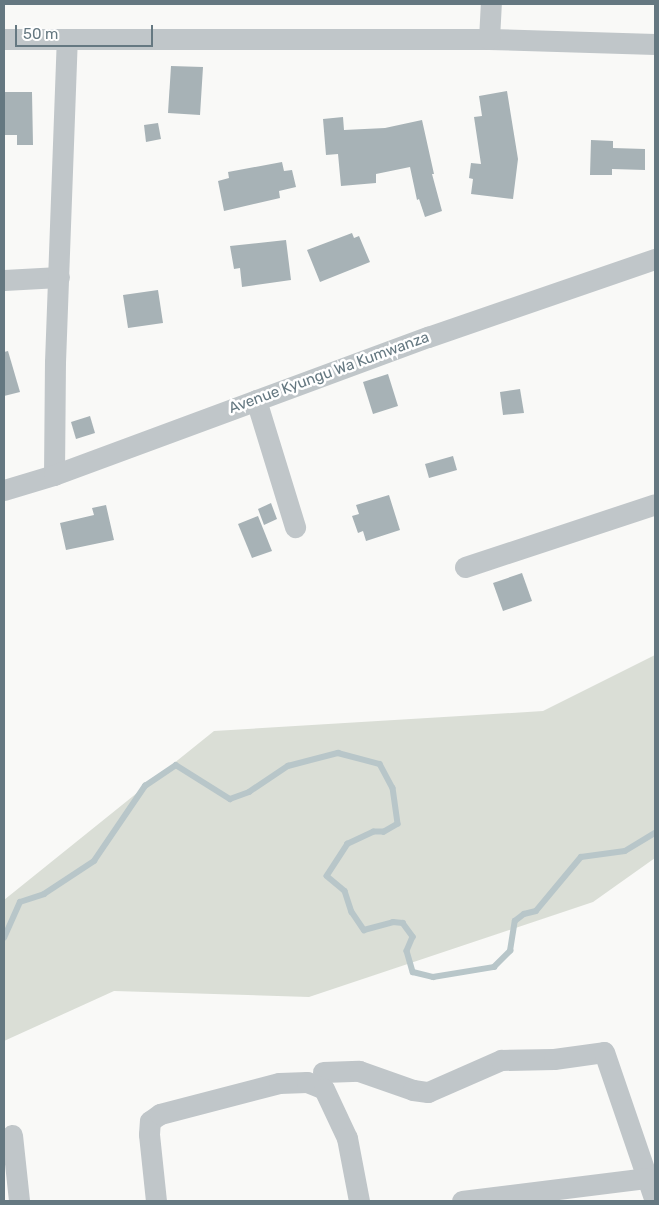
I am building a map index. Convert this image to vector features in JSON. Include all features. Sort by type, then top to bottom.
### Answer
[{"type":"street","points":[[488,39],[491,4]]},
{"type":"street","points":[[4,39],[488,39],[655,44]]},
{"type":"street","points":[[54,475],[55,362],[67,39]]},
{"type":"street","name":"Avenue Kyungu Wa Kumwanza","points":[[4,490],[54,475],[428,337],[655,259]]},
{"type":"street","points":[[4,280],[59,277]]},
{"type":"street","points":[[256,400],[295,527]]},
{"type":"street","points":[[465,567],[655,504]]},
{"type":"street","points":[[323,1072],[359,1071],[413,1090],[428,1092],[501,1060],[554,1060],[604,1052],[655,1201]]},
{"type":"street","points":[[156,1201],[149,1134],[150,1120],[160,1114],[279,1083],[307,1082],[324,1089],[347,1138],[359,1201]]},
{"type":"street","points":[[12,1135],[19,1201]]},
{"type":"street","points":[[462,1201],[646,1178]]},
{"type":"shaded area","points":[[655,655],[655,858],[593,902],[309,997],[114,991],[4,1041],[4,900],[214,731],[543,711]]},
{"type":"building","points":[[171,66],[203,67],[200,115],[168,113]]},
{"type":"building","points":[[507,91],[518,159],[513,199],[471,194],[473,179],[469,178],[471,163],[481,164],[474,117],[482,116],[479,96]]},
{"type":"building","points":[[4,92],[32,92],[33,145],[17,145],[17,135],[4,135]]},
{"type":"building","points":[[343,117],[344,130],[385,128],[422,120],[434,174],[432,174],[442,211],[425,217],[419,199],[417,200],[410,167],[376,174],[376,183],[341,186],[338,154],[326,155],[323,119]]},
{"type":"building","points":[[158,123],[161,139],[146,142],[144,125]]},
{"type":"building","points":[[591,140],[613,141],[613,148],[645,149],[645,170],[612,169],[612,175],[590,175]]},
{"type":"building","points":[[282,162],[284,171],[292,170],[296,187],[279,191],[280,198],[224,211],[218,181],[229,178],[228,172]]},
{"type":"building","points":[[352,233],[354,238],[359,236],[370,262],[320,282],[307,250]]},
{"type":"building","points":[[286,240],[291,280],[242,287],[240,268],[234,269],[230,246]]},
{"type":"building","points":[[158,290],[163,323],[128,328],[123,295]]},
{"type":"building","points":[[8,351],[20,392],[4,396],[4,352]]},
{"type":"building","points":[[388,374],[398,406],[373,414],[363,382]]},
{"type":"building","points":[[520,389],[524,413],[503,415],[500,392]]},
{"type":"building","points":[[90,416],[95,433],[76,439],[71,422]]},
{"type":"building","points":[[453,456],[457,470],[429,478],[425,464]]},
{"type":"building","points":[[389,495],[400,530],[366,541],[363,531],[358,533],[352,516],[359,514],[356,505]]},
{"type":"building","points":[[271,503],[277,519],[264,525],[258,509]]},
{"type":"building","points":[[106,505],[114,540],[66,550],[60,523],[94,515],[92,508]]},
{"type":"building","points":[[258,516],[272,551],[252,558],[238,524]]},
{"type":"building","points":[[522,573],[532,601],[503,611],[493,583]]},
{"type":"waterway","points":[[4,938],[20,902],[44,894],[94,861],[145,786],[176,765],[230,799],[249,792],[288,766],[338,753],[380,764],[393,788],[398,824],[384,832],[374,832],[348,844],[327,876],[345,891],[352,912],[364,930],[393,922],[403,923],[413,937],[407,951],[413,972],[433,977],[494,967],[510,951],[515,921],[524,914],[536,911],[581,857],[625,851],[655,833]]}]
